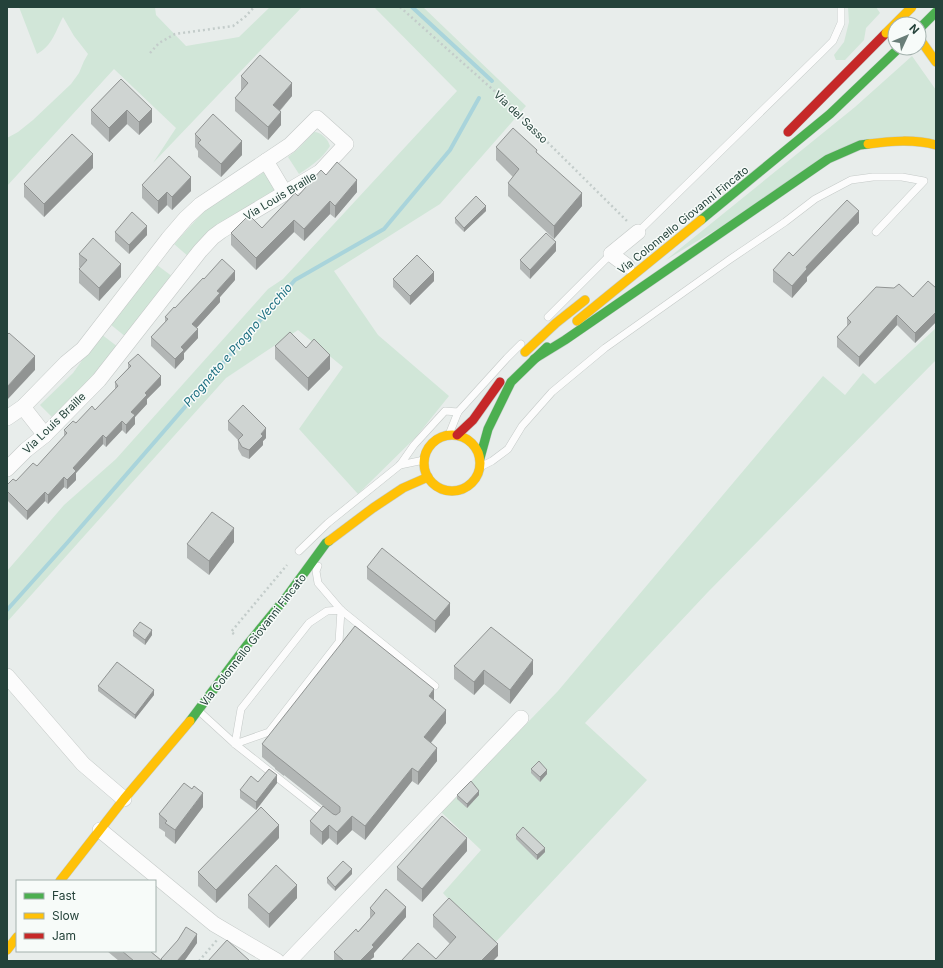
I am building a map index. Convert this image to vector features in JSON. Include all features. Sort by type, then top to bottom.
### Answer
[{"type":"main road","points":[[896,7],[903,16]]},
{"type":"main road","points":[[779,141],[912,7]]},
{"type":"main road","points":[[923,12],[932,25]]},
{"type":"main road","points":[[927,20],[936,12]]},
{"type":"main road","points":[[927,49],[936,62]]},
{"type":"main road","name":"Via Colonnello Giovanni Fincato","points":[[61,880],[124,799],[198,711],[247,645],[288,595],[326,543],[403,488],[428,477],[433,484],[440,489],[449,491],[463,490],[472,484],[478,475],[488,429],[511,382],[561,335],[830,114],[891,56]]},
{"type":"main road","points":[[534,359],[565,340],[828,159],[860,145],[880,142],[924,142],[936,145]]},
{"type":"main road","points":[[517,361],[556,323],[592,294]]},
{"type":"main road","points":[[428,477],[424,460],[426,453],[432,444],[437,439],[452,435],[473,420],[508,372]]},
{"type":"main road","points":[[452,435],[462,437],[472,443],[479,452],[480,462]]},
{"type":"main road","points":[[7,950],[16,938]]},
{"type":"street","name":"Via Louis Braille","points":[[7,418],[23,407],[66,363],[83,349],[168,239],[186,218],[200,205],[290,145],[317,118],[346,144],[320,172],[213,237],[200,251],[99,380],[45,435],[26,450],[7,469]]},
{"type":"street","points":[[266,161],[285,193]]},
{"type":"street","points":[[627,266],[611,254],[638,232]]},
{"type":"street","points":[[23,407],[45,435]]},
{"type":"street","points":[[7,676],[83,764],[124,799]]},
{"type":"street","points":[[289,961],[521,718]]},
{"type":"street","points":[[100,830],[214,924],[277,961]]},
{"type":"lane","points":[[638,232],[820,54],[832,40],[841,23],[841,7]]},
{"type":"lane","points":[[480,462],[492,461],[508,449],[522,426],[552,392],[605,348],[815,200],[851,180],[873,177],[902,177],[924,181],[876,232]]},
{"type":"lane","points":[[540,325],[611,254]]},
{"type":"lane","points":[[452,435],[458,412],[507,358],[524,342]]},
{"type":"lane","points":[[299,551],[328,523],[400,465],[414,445],[446,411],[458,412]]},
{"type":"lane","points":[[400,465],[424,460]]},
{"type":"lane","points":[[326,543],[316,571],[318,583],[341,610],[435,686]]},
{"type":"lane","points":[[235,744],[241,709],[309,623],[327,611],[341,610]]},
{"type":"lane","points":[[235,744],[269,732],[274,726],[339,642],[341,610]]},
{"type":"lane","points":[[198,711],[235,744],[330,819]]},
{"type":"path","points":[[150,53],[159,43],[175,34],[233,26],[246,16],[254,7]]},
{"type":"path","name":"Via del Sasso","points":[[400,7],[509,104],[638,232]]},
{"type":"path","points":[[199,961],[225,931]]},
{"type":"green space","points":[[19,7],[155,7],[156,15],[186,46],[239,37],[270,7],[302,7],[153,163],[176,128],[114,69],[7,186],[7,138],[18,132],[33,120],[71,84],[79,73],[88,54],[74,36],[63,17],[47,47],[37,54]]},
{"type":"green space","points":[[374,7],[423,7],[526,106],[440,204],[334,271],[378,335],[449,396],[416,437],[358,494],[299,429],[343,367],[298,330],[226,378],[7,622],[7,571],[64,505],[116,459],[268,289],[283,279],[457,91]]},
{"type":"green space","points":[[848,7],[876,7],[880,13],[866,28],[864,40],[845,60],[836,60],[834,55],[844,42],[849,22]]},
{"type":"green space","points":[[912,56],[936,90],[936,141],[863,141],[666,260],[855,107]]},
{"type":"green space","points":[[314,132],[324,136],[330,146],[320,158],[299,174],[288,157]]},
{"type":"green space","points":[[267,170],[277,189],[219,224],[189,257],[174,244],[205,210]]},
{"type":"green space","points":[[157,265],[173,277],[126,337],[110,324]]},
{"type":"green space","points":[[936,328],[936,360],[708,592],[585,723],[647,780],[491,947],[443,893],[481,850],[441,812],[558,691],[823,376],[845,395],[863,373],[875,384]]},
{"type":"green space","points":[[101,334],[118,347],[90,384],[53,418],[40,405],[73,373]]},
{"type":"building","points":[[260,55],[292,83],[273,105],[281,112],[268,127],[235,98],[248,83],[241,76]]},
{"type":"building","points":[[121,79],[152,109],[139,122],[127,110],[109,128],[91,110]]},
{"type":"building","points":[[213,114],[242,141],[221,164],[198,143],[201,140],[195,134]]},
{"type":"building","points":[[513,128],[537,150],[536,152],[582,193],[554,226],[508,183],[519,169],[496,147]]},
{"type":"building","points":[[72,134],[93,154],[44,204],[24,184]]},
{"type":"building","points":[[169,156],[191,177],[172,197],[167,192],[158,201],[142,185]]},
{"type":"building","points":[[337,162],[357,180],[335,206],[330,201],[304,229],[294,220],[256,258],[231,233],[249,215],[262,228],[295,193],[298,196],[321,170],[326,175]]},
{"type":"building","points":[[476,196],[486,206],[464,228],[455,218]]},
{"type":"building","points":[[847,200],[859,211],[806,267],[807,269],[792,286],[773,270],[789,252],[793,256]]},
{"type":"building","points":[[132,212],[147,226],[129,245],[115,232]]},
{"type":"building","points":[[546,233],[556,242],[530,270],[520,260]]},
{"type":"building","points":[[93,238],[121,264],[99,288],[79,269],[87,260],[79,254]]},
{"type":"building","points":[[417,255],[434,272],[410,296],[393,279]]},
{"type":"building","points":[[222,259],[235,271],[217,291],[220,293],[192,324],[198,329],[181,347],[184,350],[175,359],[151,337],[168,319],[165,317],[174,307],[175,308]]},
{"type":"building","points":[[928,281],[936,288],[936,312],[915,333],[897,315],[859,357],[837,337],[851,322],[847,318],[876,287],[894,288],[899,284],[913,297]]},
{"type":"building","points":[[290,332],[306,348],[314,339],[330,355],[308,378],[275,346]]},
{"type":"building","points":[[9,333],[35,356],[7,387],[7,335]]},
{"type":"building","points":[[138,354],[161,376],[145,393],[147,395],[131,412],[135,415],[126,425],[122,421],[106,438],[103,435],[73,468],[76,471],[67,480],[64,477],[48,495],[45,492],[27,511],[7,491],[7,485],[13,479],[16,481],[33,463],[37,466],[67,433],[64,430],[73,421],[76,423],[92,406],[95,410],[118,386],[115,382],[131,366],[128,363]]},
{"type":"building","points":[[243,405],[266,428],[261,434],[263,436],[249,450],[242,447],[238,440],[243,435],[228,421]]},
{"type":"building","points":[[212,512],[234,528],[209,561],[187,544]]},
{"type":"building","points":[[382,548],[450,603],[435,621],[367,567]]},
{"type":"building","points":[[140,622],[152,630],[145,640],[133,631]]},
{"type":"building","points":[[355,626],[434,689],[429,696],[446,710],[424,737],[437,748],[418,772],[412,768],[365,826],[352,816],[337,832],[329,825],[322,832],[310,821],[323,806],[336,815],[340,812],[340,807],[262,744]]},
{"type":"building","points":[[491,627],[533,660],[510,690],[484,670],[474,682],[454,666]]},
{"type":"building","points":[[117,662],[154,690],[135,715],[98,686]]},
{"type":"building","points":[[539,761],[547,770],[540,777],[531,769]]},
{"type":"building","points":[[269,769],[277,775],[256,802],[240,790],[251,776],[258,782]]},
{"type":"building","points":[[471,781],[479,791],[467,804],[457,795]]},
{"type":"building","points":[[184,783],[192,789],[194,786],[203,793],[175,830],[165,823],[167,821],[159,814]]},
{"type":"building","points":[[261,807],[279,825],[216,890],[198,872]]},
{"type":"building","points":[[442,816],[467,838],[422,889],[397,867]]},
{"type":"building","points":[[523,827],[545,848],[537,855],[516,835]]},
{"type":"building","points":[[343,861],[352,869],[335,887],[327,878]]},
{"type":"building","points":[[276,865],[297,885],[269,914],[248,895]]},
{"type":"building","points":[[386,889],[406,907],[372,945],[374,947],[360,961],[344,961],[334,952],[356,929],[358,932],[375,913],[370,908]]},
{"type":"building","points":[[449,898],[498,944],[481,961],[401,961],[418,943],[436,959],[456,937],[433,915]]},
{"type":"building","points":[[186,927],[197,934],[185,952],[177,961],[163,961],[161,959],[178,940]]},
{"type":"building","points":[[227,940],[250,961],[208,961]]},
{"type":"building","points":[[123,952],[151,952],[162,961],[134,961]]},
{"type":"waterway","name":"Prognetto e Progno Vecchio","points":[[412,7],[492,81]]},
{"type":"waterway","name":"Prognetto e Progno Vecchio","points":[[7,610],[295,280],[384,229],[450,150],[479,98]]},
{"type":"traffic: fast","points":[[927,21],[936,12]]},
{"type":"traffic: fast","points":[[701,220],[830,114],[891,56]]},
{"type":"traffic: fast","points":[[534,359],[565,340],[828,159],[860,145],[868,144]]},
{"type":"traffic: fast","points":[[480,458],[488,429],[511,382],[547,347]]},
{"type":"traffic: fast","points":[[190,721],[247,645],[288,595],[329,541]]},
{"type":"traffic: slow","points":[[886,33],[912,7]]},
{"type":"traffic: slow","points":[[927,49],[936,62]]},
{"type":"traffic: slow","points":[[868,144],[902,141],[936,145]]},
{"type":"traffic: slow","points":[[577,321],[701,220]]},
{"type":"traffic: slow","points":[[525,352],[556,323],[585,300]]},
{"type":"traffic: slow","points":[[447,435],[457,435],[472,443],[478,452],[480,463],[478,474],[472,483],[457,491],[447,491],[436,486],[429,479],[424,468],[424,458],[429,447],[436,440],[447,435]]},
{"type":"traffic: slow","points":[[329,541],[373,508],[403,488],[428,477]]},
{"type":"traffic: slow","points":[[61,880],[124,799],[190,721]]},
{"type":"traffic: slow","points":[[7,950],[16,938]]},
{"type":"traffic: jam","points":[[788,132],[886,33]]},
{"type":"traffic: jam","points":[[457,435],[473,420],[500,382]]}]
